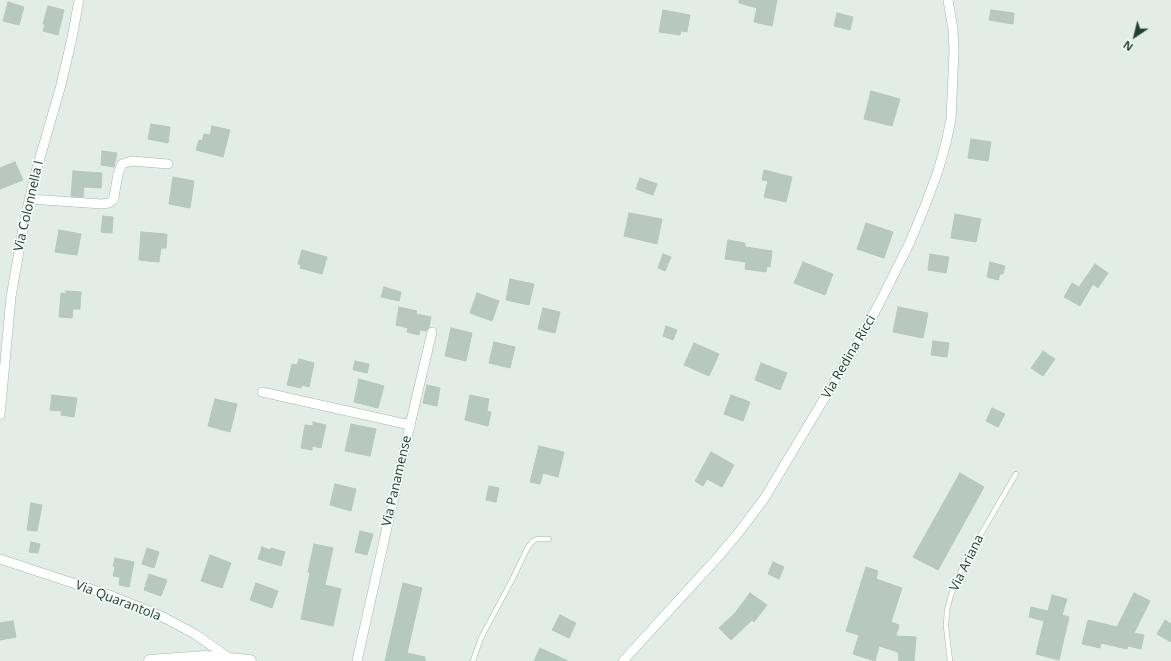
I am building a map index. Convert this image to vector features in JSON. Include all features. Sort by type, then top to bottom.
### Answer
[{"type":"main road","points":[[150,661],[197,658],[229,658],[250,661]]},
{"type":"street","name":"Via Colonnella I","points":[[0,415],[10,297],[29,199],[61,85],[79,0]]},
{"type":"street","name":"Via Redina Ricci","points":[[623,661],[682,598],[722,552],[764,499],[857,344],[910,242],[938,171],[951,119],[954,51],[953,29],[948,0]]},
{"type":"street","points":[[29,199],[102,204],[109,203],[114,197],[118,171],[125,162],[134,161],[168,164]]},
{"type":"street","points":[[410,425],[432,332]]},
{"type":"street","name":"Via Panamense","points":[[262,392],[410,425],[357,661]]},
{"type":"street","name":"Via Quarantola","points":[[0,559],[103,593],[159,615],[190,630],[229,658]]},
{"type":"lane","name":"Via Ariana","points":[[950,661],[946,634],[946,618],[955,583],[969,553],[1016,474]]},
{"type":"lane","points":[[473,661],[484,632],[528,547],[537,539],[549,539]]},
{"type":"building","points":[[739,0],[777,0],[772,26],[754,22],[757,8],[739,3]]},
{"type":"building","points":[[8,2],[24,7],[19,25],[3,21]]},
{"type":"building","points":[[48,6],[64,10],[58,35],[43,31],[45,24],[43,24]]},
{"type":"building","points":[[663,10],[690,15],[687,32],[681,31],[680,35],[659,32]]},
{"type":"building","points":[[991,10],[1014,13],[1013,24],[989,20]]},
{"type":"building","points":[[837,13],[853,17],[850,30],[834,26]]},
{"type":"building","points":[[871,91],[900,99],[892,126],[864,119]]},
{"type":"building","points":[[151,124],[170,127],[168,143],[148,139]]},
{"type":"building","points":[[212,126],[230,130],[223,157],[196,150],[199,140],[202,141],[204,134],[210,135]]},
{"type":"building","points":[[971,139],[991,142],[988,161],[968,158]]},
{"type":"building","points":[[102,151],[117,153],[114,167],[101,165]]},
{"type":"building","points":[[15,162],[23,180],[0,189],[0,168]]},
{"type":"building","points":[[764,170],[792,177],[786,202],[764,197],[768,181],[762,180]]},
{"type":"building","points":[[73,171],[102,173],[101,188],[84,187],[83,197],[71,196]]},
{"type":"building","points":[[173,177],[194,181],[190,208],[169,204]]},
{"type":"building","points":[[640,178],[657,184],[653,195],[636,189]]},
{"type":"building","points":[[629,213],[662,219],[657,244],[624,236]]},
{"type":"building","points":[[955,214],[981,219],[976,242],[951,238]]},
{"type":"building","points":[[103,216],[113,217],[112,233],[101,232]]},
{"type":"building","points":[[866,223],[893,232],[884,258],[857,249]]},
{"type":"building","points":[[59,230],[81,234],[77,255],[55,252]]},
{"type":"building","points":[[141,232],[167,234],[166,248],[161,248],[159,262],[139,260]]},
{"type":"building","points":[[728,240],[745,243],[745,247],[772,251],[770,267],[767,266],[766,272],[745,269],[746,262],[725,259]]},
{"type":"building","points":[[302,250],[327,257],[322,274],[300,268],[301,265],[298,264]]},
{"type":"building","points":[[663,254],[671,257],[665,271],[658,268]]},
{"type":"building","points":[[930,254],[949,257],[946,273],[928,270]]},
{"type":"building","points":[[803,262],[833,274],[825,295],[794,283]]},
{"type":"building","points":[[990,262],[1005,266],[1003,274],[1000,274],[998,280],[987,277]]},
{"type":"building","points":[[1095,264],[1108,273],[1098,288],[1093,284],[1080,306],[1064,297],[1072,283],[1079,287]]},
{"type":"building","points":[[510,279],[534,284],[529,305],[506,300]]},
{"type":"building","points":[[384,287],[401,292],[399,301],[381,297]]},
{"type":"building","points":[[66,291],[81,292],[80,309],[73,309],[72,318],[59,317],[61,293],[66,294]]},
{"type":"building","points":[[477,293],[499,301],[492,321],[470,313]]},
{"type":"building","points":[[399,307],[417,311],[416,314],[431,317],[429,327],[426,331],[420,330],[419,335],[407,332],[408,328],[396,325]]},
{"type":"building","points":[[898,307],[928,313],[923,338],[893,332]]},
{"type":"building","points":[[543,308],[560,312],[555,333],[538,329]]},
{"type":"building","points":[[666,326],[677,330],[673,340],[663,336]]},
{"type":"building","points":[[451,328],[472,333],[466,361],[445,356]]},
{"type":"building","points":[[933,341],[949,343],[947,357],[931,355]]},
{"type":"building","points":[[494,342],[515,347],[510,368],[489,363]]},
{"type":"building","points":[[694,343],[719,354],[709,376],[684,365]]},
{"type":"building","points":[[1043,351],[1055,359],[1043,376],[1031,368]]},
{"type":"building","points":[[299,359],[314,363],[309,387],[302,385],[301,388],[287,385],[292,364],[297,365]]},
{"type":"building","points":[[355,361],[369,364],[367,373],[353,370]]},
{"type":"building","points":[[761,363],[787,373],[780,390],[755,380]]},
{"type":"building","points":[[359,379],[384,386],[378,408],[354,402]]},
{"type":"building","points":[[427,385],[440,388],[437,406],[423,403]]},
{"type":"building","points":[[52,395],[77,398],[74,417],[61,415],[62,411],[50,410]]},
{"type":"building","points":[[470,395],[489,399],[487,411],[491,412],[488,426],[465,420]]},
{"type":"building","points":[[731,395],[750,402],[743,421],[724,414]]},
{"type":"building","points":[[215,399],[237,404],[230,432],[208,426]]},
{"type":"building","points":[[992,408],[1005,414],[998,427],[986,421]]},
{"type":"building","points":[[313,422],[326,425],[321,448],[312,446],[312,450],[301,448],[305,425],[313,426]]},
{"type":"building","points":[[351,424],[376,429],[370,456],[345,451]]},
{"type":"building","points":[[539,446],[564,452],[558,477],[543,473],[540,484],[530,482]]},
{"type":"building","points":[[711,452],[734,465],[722,487],[707,479],[703,486],[695,481]]},
{"type":"building","points":[[960,473],[984,487],[938,570],[913,557]]},
{"type":"building","points":[[335,484],[356,489],[351,511],[330,505]]},
{"type":"building","points":[[489,486],[499,488],[496,502],[486,500]]},
{"type":"building","points":[[31,503],[42,505],[37,531],[27,530]]},
{"type":"building","points":[[360,531],[373,534],[367,555],[355,552]]},
{"type":"building","points":[[31,542],[40,544],[38,553],[29,552]]},
{"type":"building","points":[[314,544],[333,548],[325,585],[341,589],[333,626],[301,619]]},
{"type":"building","points":[[262,547],[270,550],[271,548],[285,552],[281,566],[258,559]]},
{"type":"building","points":[[147,548],[159,552],[154,568],[142,564]]},
{"type":"building","points":[[210,555],[231,563],[222,588],[201,581]]},
{"type":"building","points":[[115,558],[134,562],[129,587],[119,585],[120,577],[113,576]]},
{"type":"building","points":[[773,562],[784,567],[779,579],[768,574]]},
{"type":"building","points":[[866,567],[878,571],[876,579],[902,588],[891,622],[899,625],[896,636],[916,637],[914,661],[899,661],[898,652],[879,646],[875,661],[853,654],[859,635],[846,631]]},
{"type":"building","points":[[149,574],[167,580],[161,596],[144,590]]},
{"type":"building","points":[[256,583],[278,591],[272,608],[250,600]]},
{"type":"building","points":[[403,583],[422,588],[407,653],[425,657],[425,661],[385,661]]},
{"type":"building","points":[[750,593],[767,605],[754,622],[752,620],[731,640],[719,628],[735,613]]},
{"type":"building","points":[[1134,593],[1150,601],[1134,633],[1144,635],[1141,649],[1128,646],[1127,649],[1101,643],[1100,648],[1082,644],[1088,620],[1117,627]]},
{"type":"building","points":[[1052,595],[1067,599],[1062,615],[1069,617],[1059,660],[1036,654],[1044,621],[1029,617],[1031,607],[1048,611]]},
{"type":"building","points":[[560,615],[576,623],[569,638],[552,630]]},
{"type":"building","points":[[1165,620],[1171,624],[1171,642],[1157,634]]},
{"type":"building","points":[[13,621],[16,637],[0,640],[0,623]]},
{"type":"building","points":[[540,648],[568,661],[534,661]]}]
